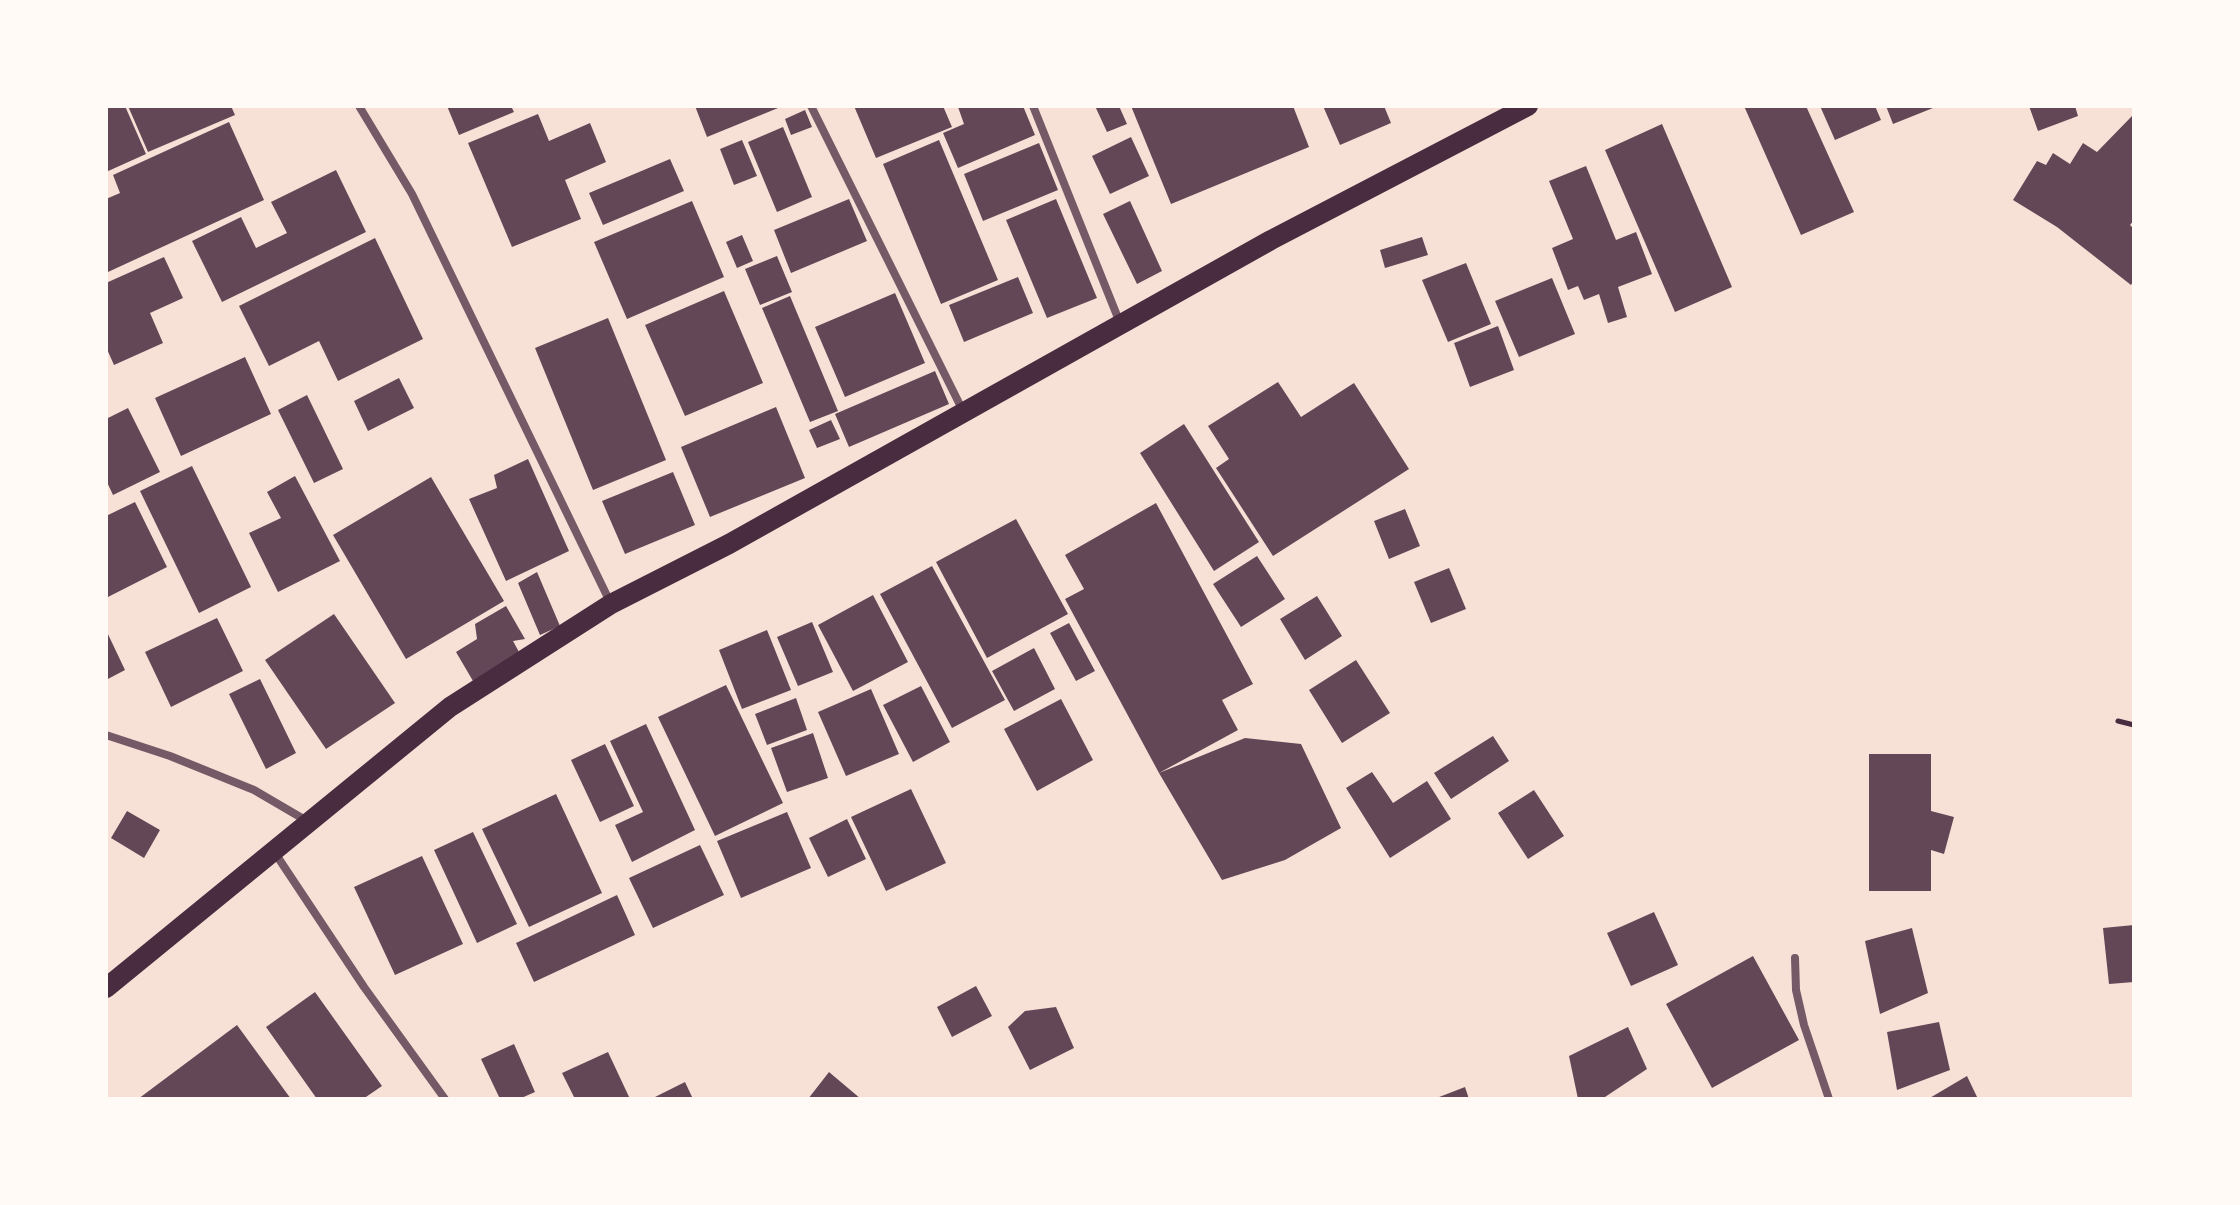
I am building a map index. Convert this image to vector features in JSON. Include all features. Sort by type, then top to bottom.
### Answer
[{"type":"main road","points":[[106,988],[450,707],[611,604],[729,544],[1271,240],[1528,106]]},
{"type":"street","points":[[359,106],[412,194],[611,604]]},
{"type":"street","points":[[811,106],[964,414]]},
{"type":"street","points":[[1033,106],[1120,323]]},
{"type":"street","points":[[106,735],[170,756],[254,790],[308,821]]},
{"type":"street","points":[[274,850],[364,987],[445,1099]]},
{"type":"street","points":[[1795,958],[1796,990],[1804,1025],[1829,1099]]},
{"type":"path","points":[[2118,721],[2134,725]]},
{"type":"building","points":[[106,106],[125,106],[146,154],[106,172]]},
{"type":"building","points":[[128,106],[231,106],[235,115],[148,152]]},
{"type":"building","points":[[447,106],[511,106],[514,112],[459,135]]},
{"type":"building","points":[[695,106],[783,106],[707,137]]},
{"type":"building","points":[[854,106],[943,106],[952,127],[876,158]]},
{"type":"building","points":[[960,106],[1023,106],[1035,135],[958,168],[943,133],[964,124]]},
{"type":"building","points":[[1095,106],[1119,106],[1127,124],[1107,132]]},
{"type":"building","points":[[1131,106],[1293,106],[1309,147],[1171,204]]},
{"type":"building","points":[[1323,106],[1384,106],[1391,123],[1340,145]]},
{"type":"building","points":[[1744,106],[1806,106],[1854,212],[1801,235]]},
{"type":"building","points":[[1820,106],[1875,106],[1881,120],[1835,140]]},
{"type":"building","points":[[1886,106],[1938,106],[1893,124]]},
{"type":"building","points":[[2029,106],[2075,106],[2078,116],[2038,131]]},
{"type":"building","points":[[805,110],[812,127],[791,135],[785,119]]},
{"type":"building","points":[[538,114],[549,141],[590,123],[606,162],[565,180],[581,219],[512,247],[468,143]]},
{"type":"building","points":[[2132,116],[2134,220],[2130,225],[2134,229],[2134,280],[2131,285],[2057,227],[2013,200],[2037,161],[2046,165],[2053,153],[2070,164],[2083,143],[2097,152]]},
{"type":"building","points":[[229,122],[264,200],[108,272],[106,199],[120,193],[113,175]]},
{"type":"building","points":[[1662,124],[1732,287],[1675,312],[1605,150]]},
{"type":"building","points":[[783,127],[812,197],[777,212],[748,142]]},
{"type":"building","points":[[1131,137],[1149,176],[1110,194],[1092,156]]},
{"type":"building","points":[[742,140],[757,176],[734,185],[720,149]]},
{"type":"building","points":[[939,140],[998,280],[941,304],[883,164]]},
{"type":"building","points":[[1039,143],[1058,190],[983,221],[964,174]]},
{"type":"building","points":[[670,159],[684,191],[603,225],[589,193]]},
{"type":"building","points":[[1586,166],[1616,240],[1636,232],[1652,274],[1618,287],[1627,317],[1608,323],[1599,294],[1584,300],[1578,286],[1568,290],[1552,248],[1573,239],[1549,181]]},
{"type":"building","points":[[336,170],[366,232],[222,302],[192,241],[241,217],[256,248],[287,233],[271,202]]},
{"type":"building","points":[[849,199],[867,241],[791,273],[774,230]]},
{"type":"building","points":[[1056,199],[1097,298],[1047,318],[1006,220]]},
{"type":"building","points":[[692,201],[724,277],[627,319],[594,242]]},
{"type":"building","points":[[1130,201],[1162,271],[1137,284],[1103,214]]},
{"type":"building","points":[[742,235],[753,261],[737,268],[726,242]]},
{"type":"building","points":[[1422,237],[1428,255],[1385,268],[1380,250]]},
{"type":"building","points":[[375,238],[423,339],[338,381],[319,341],[269,366],[239,306]]},
{"type":"building","points":[[777,256],[792,292],[760,305],[745,269]]},
{"type":"building","points":[[164,257],[183,298],[150,313],[163,343],[114,365],[106,347],[106,283]]},
{"type":"building","points":[[1466,263],[1491,324],[1448,342],[1422,280]]},
{"type":"building","points":[[1018,277],[1033,313],[964,342],[949,305]]},
{"type":"building","points":[[1552,278],[1575,334],[1519,357],[1495,301]]},
{"type":"building","points":[[724,291],[763,383],[685,416],[645,325]]},
{"type":"building","points":[[895,293],[925,363],[845,397],[815,327]]},
{"type":"building","points":[[790,296],[838,411],[810,422],[762,308]]},
{"type":"building","points":[[608,318],[666,460],[593,490],[535,348]]},
{"type":"building","points":[[1498,326],[1514,370],[1470,387],[1454,343]]},
{"type":"building","points":[[245,357],[271,414],[181,456],[155,398]]},
{"type":"building","points":[[935,371],[949,404],[849,447],[835,414]]},
{"type":"building","points":[[399,378],[414,408],[368,431],[354,401]]},
{"type":"building","points":[[1278,382],[1301,417],[1354,383],[1409,469],[1273,556],[1216,468],[1229,459],[1208,426]]},
{"type":"building","points":[[307,395],[343,469],[314,483],[278,410]]},
{"type":"building","points":[[776,407],[805,478],[710,517],[681,447]]},
{"type":"building","points":[[128,408],[160,472],[113,495],[106,480],[106,419]]},
{"type":"building","points":[[831,420],[840,439],[817,448],[809,430]]},
{"type":"building","points":[[1184,424],[1259,542],[1214,571],[1140,453]]},
{"type":"building","points":[[528,459],[569,551],[506,581],[469,499],[497,488],[494,475]]},
{"type":"building","points":[[192,466],[251,587],[199,613],[140,491]]},
{"type":"building","points":[[673,472],[695,525],[625,554],[602,501]]},
{"type":"building","points":[[295,476],[340,561],[278,592],[249,533],[281,518],[267,492]]},
{"type":"building","points":[[431,477],[504,601],[406,659],[333,535]]},
{"type":"building","points":[[135,502],[167,567],[106,598],[106,516]]},
{"type":"building","points":[[1156,503],[1253,684],[1222,700],[1238,730],[1159,773],[1065,599],[1084,589],[1065,555]]},
{"type":"building","points":[[1405,509],[1420,546],[1389,559],[1374,521]]},
{"type":"building","points":[[1016,519],[1068,614],[987,658],[936,562]]},
{"type":"building","points":[[1257,556],[1285,599],[1241,627],[1213,584]]},
{"type":"building","points":[[932,566],[1005,700],[952,728],[880,594]]},
{"type":"building","points":[[1449,568],[1466,609],[1431,623],[1414,582]]},
{"type":"building","points":[[537,572],[560,626],[540,635],[518,583]]},
{"type":"building","points":[[873,595],[908,662],[853,691],[818,625]]},
{"type":"building","points":[[1317,596],[1342,636],[1305,660],[1280,619]]},
{"type":"building","points":[[506,606],[525,639],[513,641],[519,652],[473,681],[456,652],[477,639],[475,624]]},
{"type":"building","points":[[334,614],[395,703],[326,749],[265,660]]},
{"type":"building","points":[[217,618],[243,671],[171,707],[145,652]]},
{"type":"building","points":[[812,622],[833,672],[798,686],[777,637]]},
{"type":"building","points":[[1069,623],[1095,671],[1076,681],[1050,633]]},
{"type":"building","points":[[106,630],[125,670],[106,680]]},
{"type":"building","points":[[767,630],[791,690],[742,709],[719,650]]},
{"type":"building","points":[[1034,648],[1055,689],[1014,711],[992,671]]},
{"type":"building","points":[[1356,660],[1390,713],[1342,743],[1309,690]]},
{"type":"building","points":[[260,679],[296,753],[266,769],[229,694]]},
{"type":"building","points":[[726,685],[783,803],[715,836],[658,717]]},
{"type":"building","points":[[921,686],[950,742],[913,762],[883,705]]},
{"type":"building","points":[[871,689],[899,754],[846,776],[818,712]]},
{"type":"building","points":[[796,698],[807,730],[767,745],[755,714]]},
{"type":"building","points":[[1061,699],[1093,760],[1037,791],[1004,729]]},
{"type":"building","points":[[646,724],[695,830],[632,862],[615,825],[643,812],[610,741]]},
{"type":"building","points":[[813,733],[828,778],[787,792],[771,748]]},
{"type":"building","points":[[1493,736],[1509,761],[1451,799],[1434,773]]},
{"type":"building","points":[[1245,738],[1301,744],[1341,828],[1285,860],[1222,880],[1159,773]]},
{"type":"building","points":[[605,744],[634,806],[600,822],[571,760]]},
{"type":"building","points":[[1869,754],[1931,754],[1931,811],[1954,817],[1944,854],[1931,850],[1931,891],[1869,891]]},
{"type":"building","points":[[1372,772],[1393,803],[1427,781],[1451,819],[1390,858],[1346,788]]},
{"type":"building","points":[[911,789],[946,863],[886,891],[851,817]]},
{"type":"building","points":[[1534,790],[1564,836],[1528,859],[1498,813]]},
{"type":"building","points":[[556,794],[602,893],[529,927],[482,829]]},
{"type":"building","points":[[127,811],[160,830],[144,858],[111,838]]},
{"type":"building","points":[[787,812],[811,868],[741,898],[717,841]]},
{"type":"building","points":[[847,819],[866,859],[828,877],[809,838]]},
{"type":"building","points":[[473,832],[517,924],[477,943],[434,850]]},
{"type":"building","points":[[700,845],[724,895],[653,928],[629,878]]},
{"type":"building","points":[[422,856],[463,944],[395,975],[354,887]]},
{"type":"building","points":[[617,895],[635,935],[534,982],[516,943]]},
{"type":"building","points":[[1654,912],[1678,965],[1631,986],[1607,933]]},
{"type":"building","points":[[2134,925],[2134,982],[2109,984],[2103,928]]},
{"type":"building","points":[[1912,928],[1928,993],[1880,1014],[1865,941]]},
{"type":"building","points":[[1753,956],[1799,1040],[1712,1088],[1666,1004]]},
{"type":"building","points":[[976,986],[992,1016],[952,1037],[937,1007]]},
{"type":"building","points":[[315,992],[382,1086],[363,1099],[317,1099],[266,1027]]},
{"type":"building","points":[[1056,1007],[1074,1048],[1030,1070],[1008,1027],[1025,1011]]},
{"type":"building","points":[[1939,1022],[1950,1070],[1897,1090],[1887,1032]]},
{"type":"building","points":[[237,1025],[291,1099],[138,1099]]},
{"type":"building","points":[[1628,1027],[1647,1069],[1602,1099],[1578,1099],[1569,1056]]},
{"type":"building","points":[[514,1044],[535,1092],[519,1099],[500,1099],[481,1059]]},
{"type":"building","points":[[608,1052],[630,1099],[575,1099],[562,1073]]},
{"type":"building","points":[[829,1072],[861,1099],[808,1099]]},
{"type":"building","points":[[1967,1076],[1978,1099],[1928,1099]]},
{"type":"building","points":[[685,1082],[693,1099],[651,1099]]},
{"type":"building","points":[[1465,1087],[1469,1099],[1434,1099]]}]
